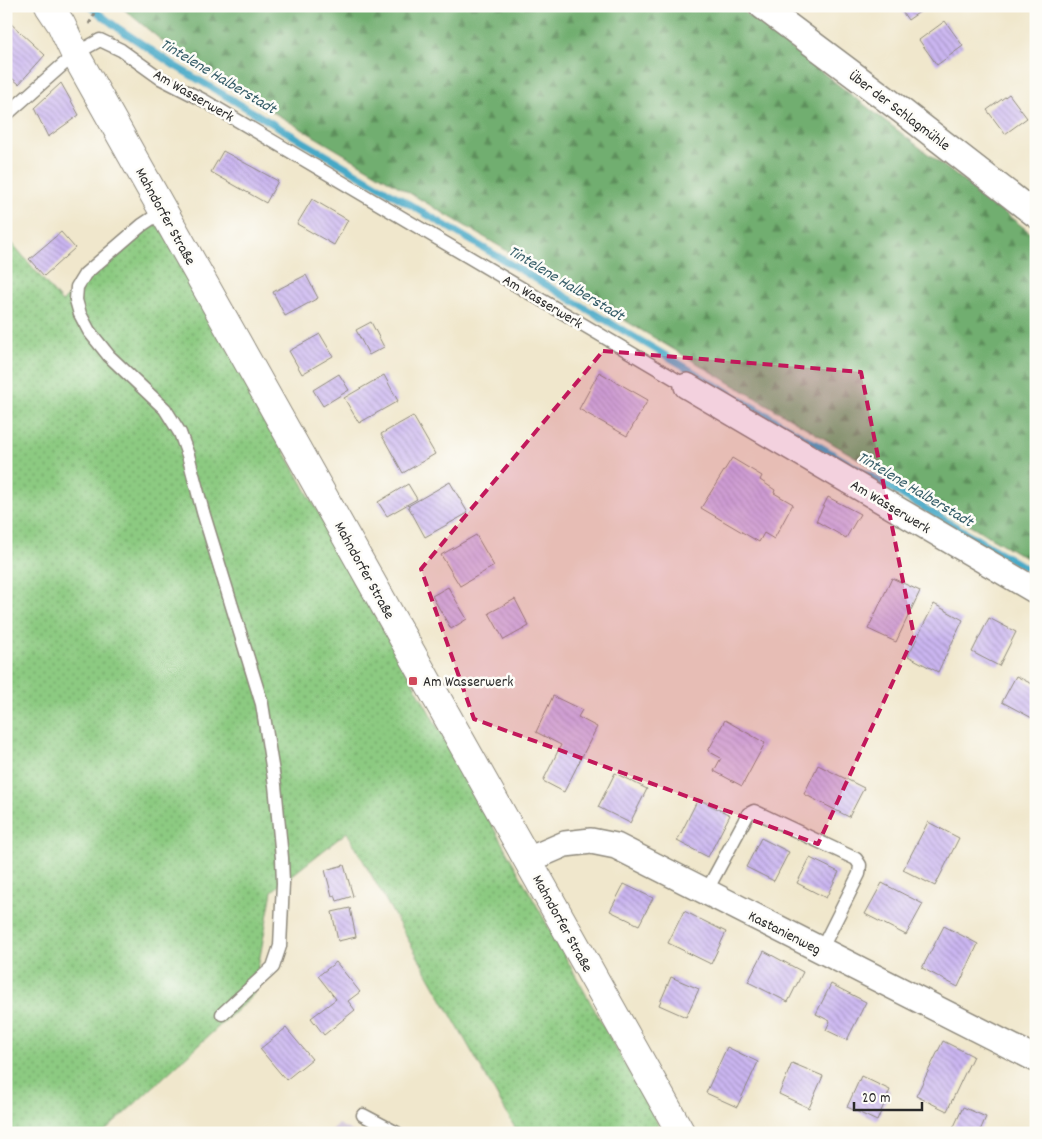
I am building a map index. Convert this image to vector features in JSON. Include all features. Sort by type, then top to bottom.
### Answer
[{"type":"street","name":"Mahndorfer Straße","points":[[49,6],[61,24],[75,54],[681,1133]]},
{"type":"street","name":"Über der Schlagmühle","points":[[762,6],[1036,215]]},
{"type":"street","name":"Am Wasserwerk","points":[[687,386],[1036,592]]},
{"type":"street","name":"Kastanienweg","points":[[528,860],[565,844],[591,841],[616,846],[1036,1059]]},
{"type":"lane","name":"Am Wasserwerk","points":[[75,54],[100,40],[120,50],[160,78],[203,100],[687,386]]},
{"type":"lane","points":[[6,114],[75,54]]},
{"type":"lane","points":[[163,211],[142,225],[85,274],[77,287],[76,300],[88,331],[109,356],[164,409],[180,433],[263,712],[275,785],[282,858],[283,883],[280,946],[273,967],[222,1014]]},
{"type":"lane","points":[[706,892],[748,814],[754,811],[856,859],[860,866],[859,874],[822,950]]},
{"type":"lane","points":[[363,1115],[397,1133]]},
{"type":"path","points":[[93,17],[99,6]]},
{"type":"highlighted area","points":[[603,351],[861,372],[914,636],[818,844],[474,719],[421,569]]},
{"type":"shaded area","points":[[338,1124],[356,1133],[329,1133]]},
{"type":"green space","points":[[120,6],[736,6],[1036,237],[1036,564],[185,60]]},
{"type":"green space","points":[[152,213],[663,1133],[518,1133],[347,832],[272,891],[253,995],[103,1133],[6,1133],[6,236],[62,302]]},
{"type":"building","points":[[898,6],[928,6],[908,20]]},
{"type":"building","points":[[8,21],[45,55],[19,84],[6,73],[6,22]]},
{"type":"building","points":[[945,21],[963,46],[937,65],[919,40]]},
{"type":"building","points":[[61,83],[79,115],[48,137],[34,108]]},
{"type":"building","points":[[1009,94],[1027,118],[1005,134],[987,110]]},
{"type":"building","points":[[223,151],[278,181],[266,203],[211,172]]},
{"type":"building","points":[[312,199],[348,220],[334,245],[297,224]]},
{"type":"building","points":[[61,232],[75,248],[44,276],[29,259]]},
{"type":"building","points":[[306,275],[318,298],[285,316],[273,292]]},
{"type":"building","points":[[371,322],[384,347],[369,355],[356,330]]},
{"type":"building","points":[[320,334],[333,356],[302,374],[289,351]]},
{"type":"building","points":[[599,372],[648,400],[627,436],[579,409]]},
{"type":"building","points":[[339,374],[349,390],[323,406],[313,390]]},
{"type":"building","points":[[384,375],[398,401],[359,423],[344,398]]},
{"type":"building","points":[[413,416],[435,454],[403,473],[381,434]]},
{"type":"building","points":[[732,458],[762,476],[760,480],[775,490],[774,493],[793,504],[774,539],[764,533],[759,542],[701,508]]},
{"type":"building","points":[[450,482],[468,513],[425,537],[408,506]]},
{"type":"building","points":[[408,484],[417,499],[387,516],[378,502]]},
{"type":"building","points":[[828,497],[860,514],[846,538],[816,521]]},
{"type":"building","points":[[476,535],[494,566],[460,586],[441,555]]},
{"type":"building","points":[[892,578],[920,591],[896,642],[868,629]]},
{"type":"building","points":[[448,587],[467,619],[451,629],[432,596]]},
{"type":"building","points":[[515,599],[529,626],[504,640],[489,613]]},
{"type":"building","points":[[934,604],[963,620],[938,672],[908,656]]},
{"type":"building","points":[[989,618],[1016,632],[999,666],[972,652]]},
{"type":"building","points":[[1016,676],[1036,686],[1036,711],[1032,718],[1002,702]]},
{"type":"building","points":[[553,696],[582,710],[578,717],[597,727],[564,792],[543,781],[561,745],[536,732]]},
{"type":"building","points":[[725,720],[765,743],[742,786],[714,771],[721,758],[708,751]]},
{"type":"building","points":[[818,765],[864,788],[849,817],[804,794]]},
{"type":"building","points":[[615,773],[647,789],[630,823],[598,807]]},
{"type":"building","points":[[698,799],[730,815],[708,857],[677,841]]},
{"type":"building","points":[[928,822],[959,838],[935,886],[903,870]]},
{"type":"building","points":[[761,838],[789,852],[774,881],[746,867]]},
{"type":"building","points":[[810,858],[839,872],[826,898],[797,883]]},
{"type":"building","points":[[344,865],[353,896],[337,901],[335,895],[332,896],[325,870]]},
{"type":"building","points":[[882,883],[923,904],[906,935],[865,914]]},
{"type":"building","points":[[624,884],[653,898],[639,925],[610,911]]},
{"type":"building","points":[[350,908],[356,937],[338,941],[332,912]]},
{"type":"building","points":[[684,911],[726,932],[711,964],[668,943]]},
{"type":"building","points":[[944,926],[978,944],[958,987],[922,968]]},
{"type":"building","points":[[764,951],[803,972],[788,1002],[748,982]]},
{"type":"building","points":[[336,962],[360,992],[348,1001],[355,1010],[324,1035],[311,1018],[336,999],[318,976]]},
{"type":"building","points":[[671,977],[699,989],[686,1017],[659,1005]]},
{"type":"building","points":[[831,984],[866,1002],[847,1040],[826,1030],[830,1021],[816,1014]]},
{"type":"building","points":[[286,1028],[312,1059],[286,1080],[260,1049]]},
{"type":"building","points":[[943,1041],[973,1056],[947,1111],[916,1096]]},
{"type":"building","points":[[727,1047],[758,1062],[737,1107],[706,1093]]},
{"type":"building","points":[[792,1063],[823,1076],[809,1108],[779,1094]]},
{"type":"building","points":[[861,1076],[890,1090],[877,1121],[847,1107]]},
{"type":"building","points":[[963,1107],[986,1117],[979,1133],[951,1133]]},
{"type":"waterway","name":"Tintelene Halberstadt","points":[[89,6],[175,66],[1036,574]]},
{"type":"place","name":"Am Wasserwerk","points":[[413,681]]}]
